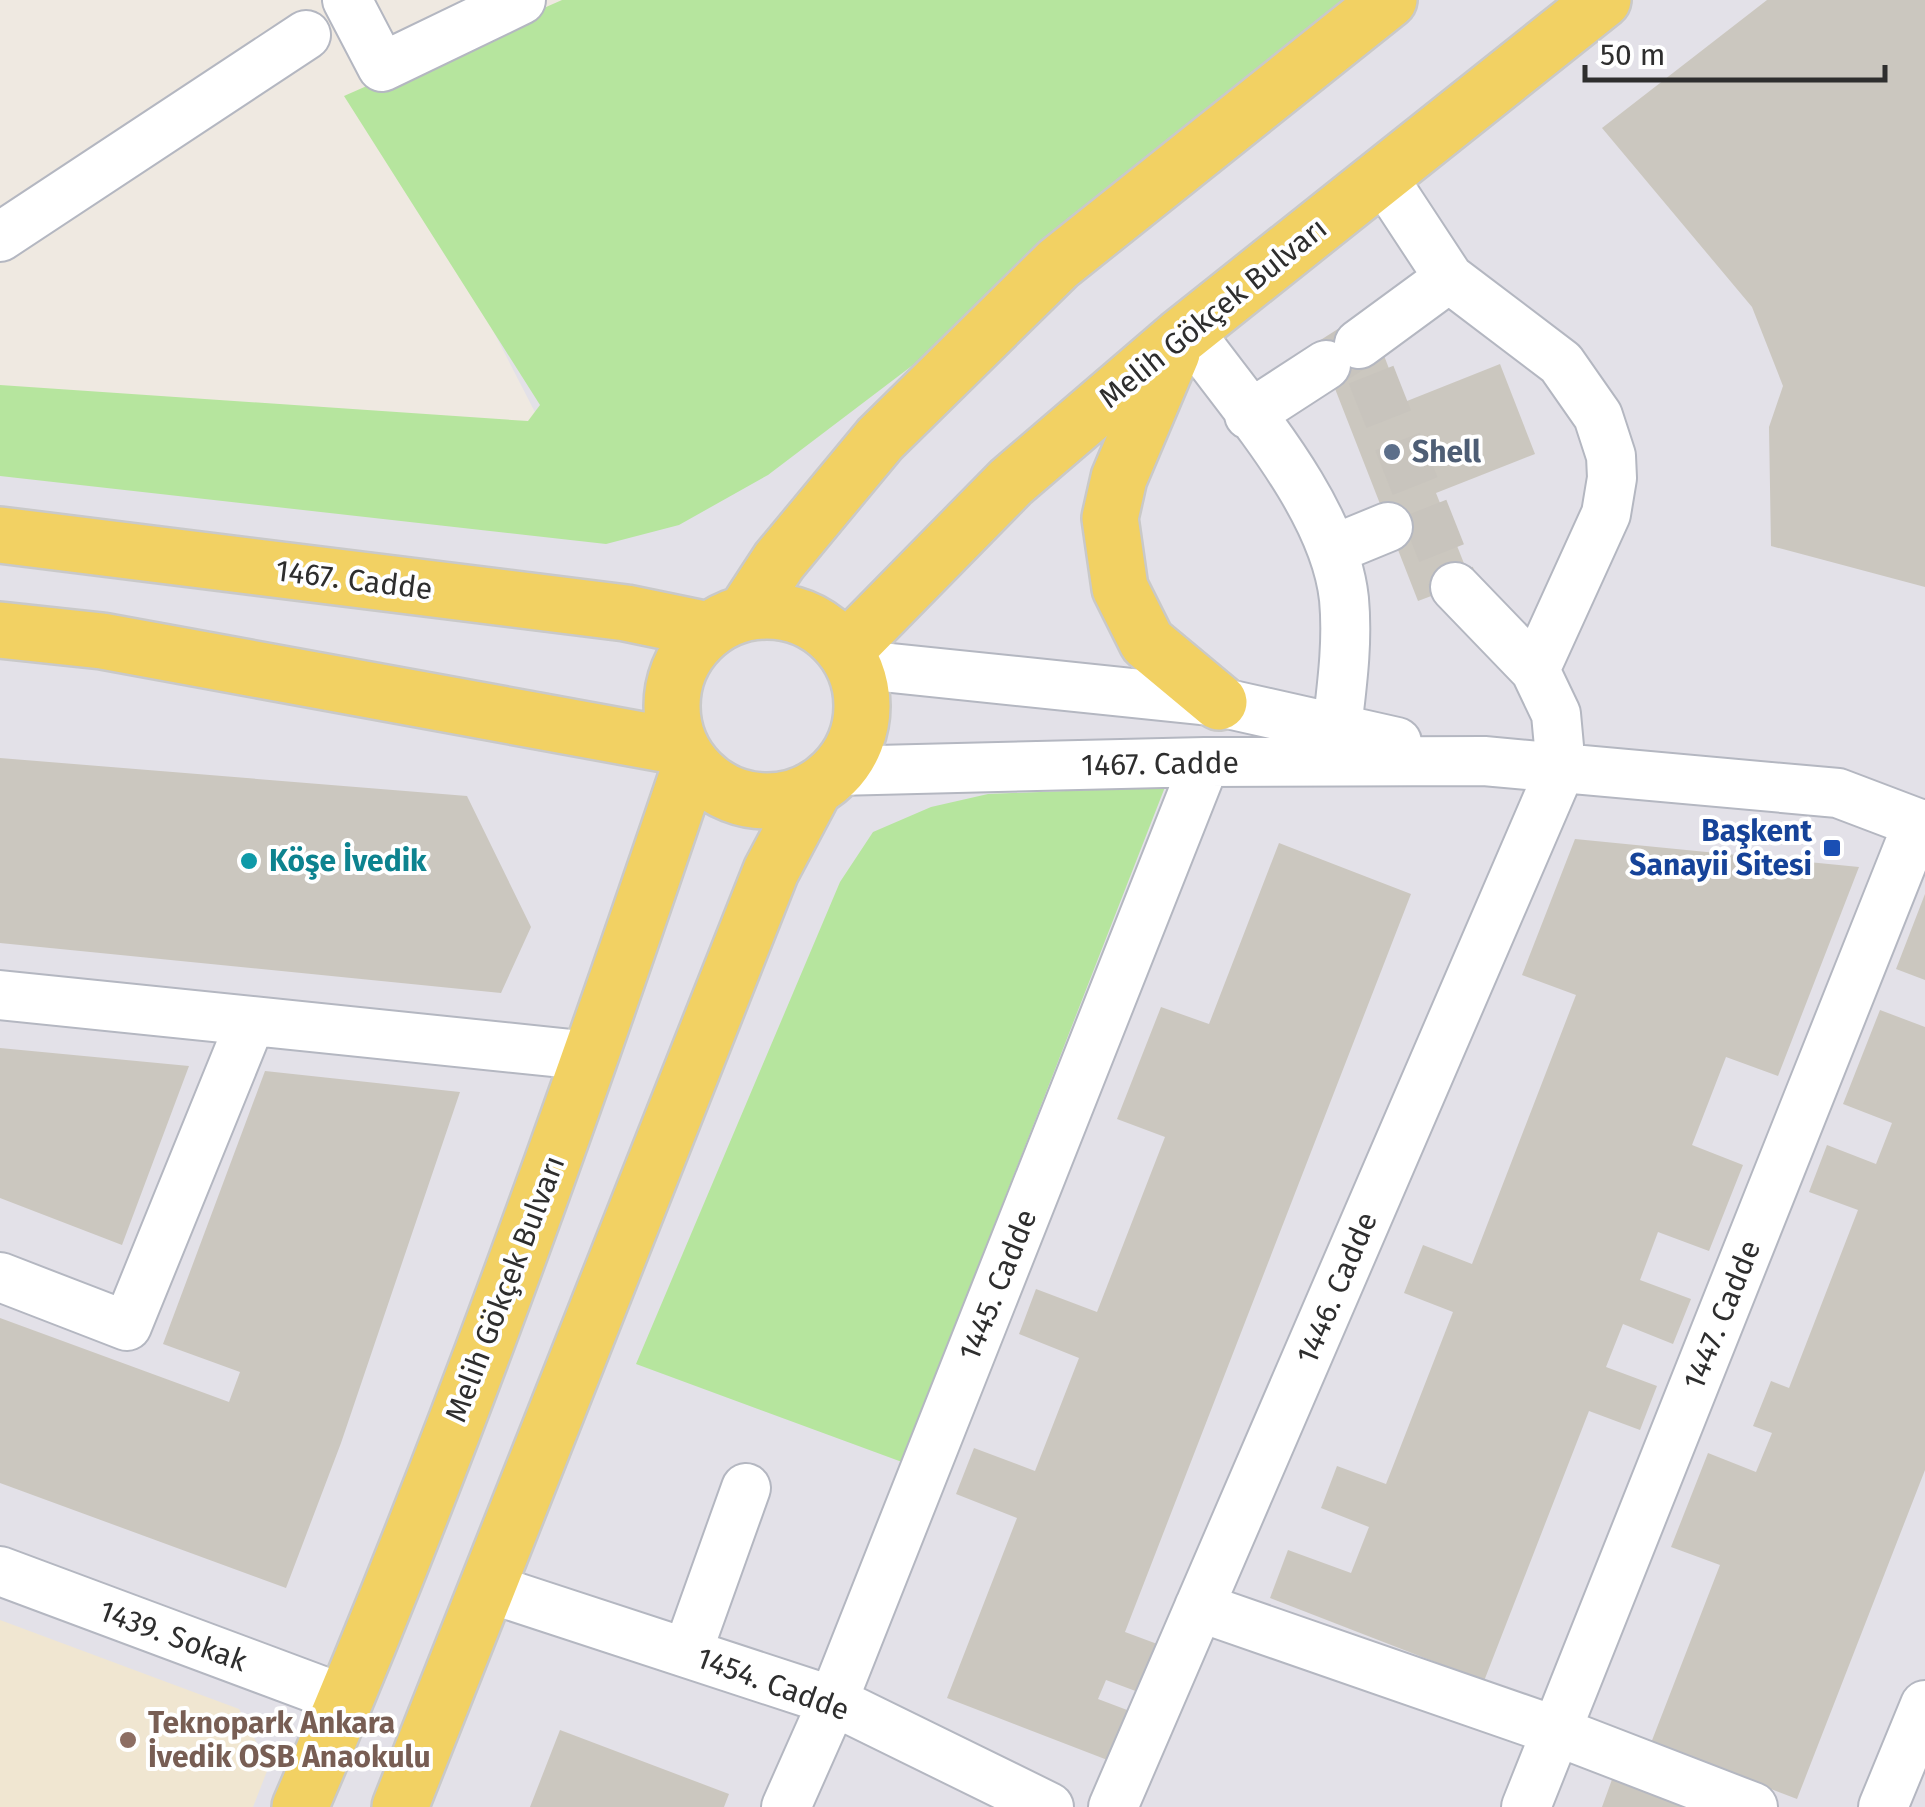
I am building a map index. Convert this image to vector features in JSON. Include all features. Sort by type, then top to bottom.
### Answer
[{"type":"main road","points":[[686,756],[673,723],[671,696],[690,649],[726,621],[880,439],[1058,264],[1389,0]]},
{"type":"main road","name":"Melih Gökçek Bulvarı","points":[[849,657],[1011,482],[1184,333],[1604,0]]},
{"type":"main road","points":[[1184,333],[1126,460],[1110,518],[1120,588],[1147,642],[1219,702]]},
{"type":"main road","name":"1467. Cadde","points":[[0,535],[626,613],[726,621],[773,610],[801,616],[826,630],[849,657]]},
{"type":"main road","name":"1467. Cadde","points":[[0,630],[102,641],[686,756],[704,778],[739,797],[778,800],[826,779]]},
{"type":"main road","points":[[400,1807],[770,871],[826,779],[850,752],[859,730],[860,685],[849,657]]},
{"type":"main road","name":"Melih Gökçek Bulvarı","points":[[300,1807],[346,1700],[555,1161],[686,756]]},
{"type":"street","points":[[347,0],[382,67],[521,0]]},
{"type":"street","points":[[0,237],[306,35]]},
{"type":"street","points":[[1382,176],[1449,278],[1561,363],[1598,416],[1611,456],[1606,514],[1535,670]]},
{"type":"street","points":[[1249,415],[1342,355],[1449,278]]},
{"type":"street","points":[[1184,333],[1300,483],[1332,550],[1344,596],[1346,646],[1337,728]]},
{"type":"street","points":[[1332,550],[1388,526]]},
{"type":"street","points":[[1454,587],[1535,670],[1556,714],[1561,768]]},
{"type":"street","name":"1467. Cadde","points":[[849,657],[1219,702],[1484,761]]},
{"type":"street","name":"1467. Cadde","points":[[826,779],[1205,762],[1484,761],[1838,793],[1921,824]]},
{"type":"street","name":"1445. Cadde","points":[[786,1807],[832,1701],[1205,762]]},
{"type":"street","name":"1446. Cadde","points":[[1112,1807],[1561,768]]},
{"type":"street","name":"1447. Cadde","points":[[1526,1807],[1921,824]]},
{"type":"street","points":[[0,995],[591,1056]]},
{"type":"street","points":[[0,1277],[127,1326],[251,1021]]},
{"type":"street","points":[[687,1653],[746,1488]]},
{"type":"street","name":"1439. Sokak","points":[[0,1571],[346,1700]]},
{"type":"street","name":"1454. Cadde","points":[[485,1587],[832,1701],[1050,1807]]},
{"type":"street","points":[[1199,1607],[1556,1732],[1753,1807]]},
{"type":"street","points":[[1883,1807],[1925,1704]]},
{"type":"shaded area","points":[[565,0],[1925,0],[1925,1807],[0,1807],[0,434],[591,521],[377,105]]},
{"type":"shaded area","name":"Teknopark Ankara İvedik OSB Anaokulu","points":[[0,1620],[239,1709],[269,1766],[253,1807],[0,1807]]},
{"type":"green space","points":[[562,0],[1367,0],[913,365],[768,475],[679,525],[606,544],[0,476],[0,385],[528,421],[540,405],[344,96]]},
{"type":"green space","points":[[1165,787],[902,1462],[636,1364],[840,882],[873,832],[931,807],[988,794]]},
{"type":"building","points":[[1767,0],[1925,0],[1925,587],[1771,546],[1769,427],[1783,386],[1752,307],[1602,128]]},
{"type":"building","points":[[1377,337],[1402,403],[1500,364],[1535,454],[1436,493],[1471,581],[1418,601],[1323,358]]},
{"type":"building","name":"Köşe İvedik","points":[[0,758],[467,796],[531,927],[501,993],[0,943]]},
{"type":"building","points":[[1575,839],[1859,867],[1778,1076],[1726,1057],[1692,1145],[1743,1165],[1709,1251],[1658,1232],[1640,1280],[1691,1299],[1673,1344],[1623,1324],[1606,1367],[1657,1386],[1640,1430],[1589,1411],[1484,1681],[1270,1598],[1288,1550],[1351,1573],[1369,1527],[1321,1508],[1337,1466],[1386,1484],[1453,1312],[1404,1293],[1423,1245],[1472,1264],[1576,995],[1522,975]]},
{"type":"building","points":[[1279,843],[1411,894],[1125,1632],[1176,1651],[1157,1699],[1106,1680],[1098,1699],[1143,1716],[1123,1766],[947,1698],[1017,1518],[956,1494],[974,1448],[1035,1471],[1079,1358],[1019,1334],[1036,1289],[1097,1312],[1165,1137],[1117,1119],[1161,1007],[1209,1024]]},
{"type":"building","points":[[1925,894],[1925,980],[1896,969]]},
{"type":"building","points":[[1880,1010],[1925,1027],[1925,1470],[1797,1799],[1651,1743],[1720,1565],[1671,1547],[1708,1453],[1756,1472],[1772,1433],[1753,1426],[1771,1381],[1789,1388],[1858,1210],[1809,1192],[1827,1145],[1876,1164],[1892,1123],[1843,1104]]},
{"type":"building","points":[[0,1048],[189,1066],[122,1245],[0,1198]]},
{"type":"building","points":[[265,1071],[460,1092],[341,1443],[286,1588],[0,1483],[0,1318],[229,1402],[240,1372],[163,1344]]},
{"type":"building","points":[[560,1730],[729,1794],[724,1807],[530,1807]]},
{"type":"building","points":[[1614,1774],[1699,1807],[1602,1807]]},
{"type":"tunnel","points":[[1326,365],[1359,344],[1455,587]]},
{"type":"place","name":"Shell","points":[[1392,452]]},
{"type":"place","name":"Başkent Sanayii Sitesi","points":[[1832,848]]},
{"type":"place","name":"Köşe İvedik","points":[[249,861]]},
{"type":"place","name":"Teknopark Ankara İvedik OSB Anaokulu","points":[[128,1740]]}]
